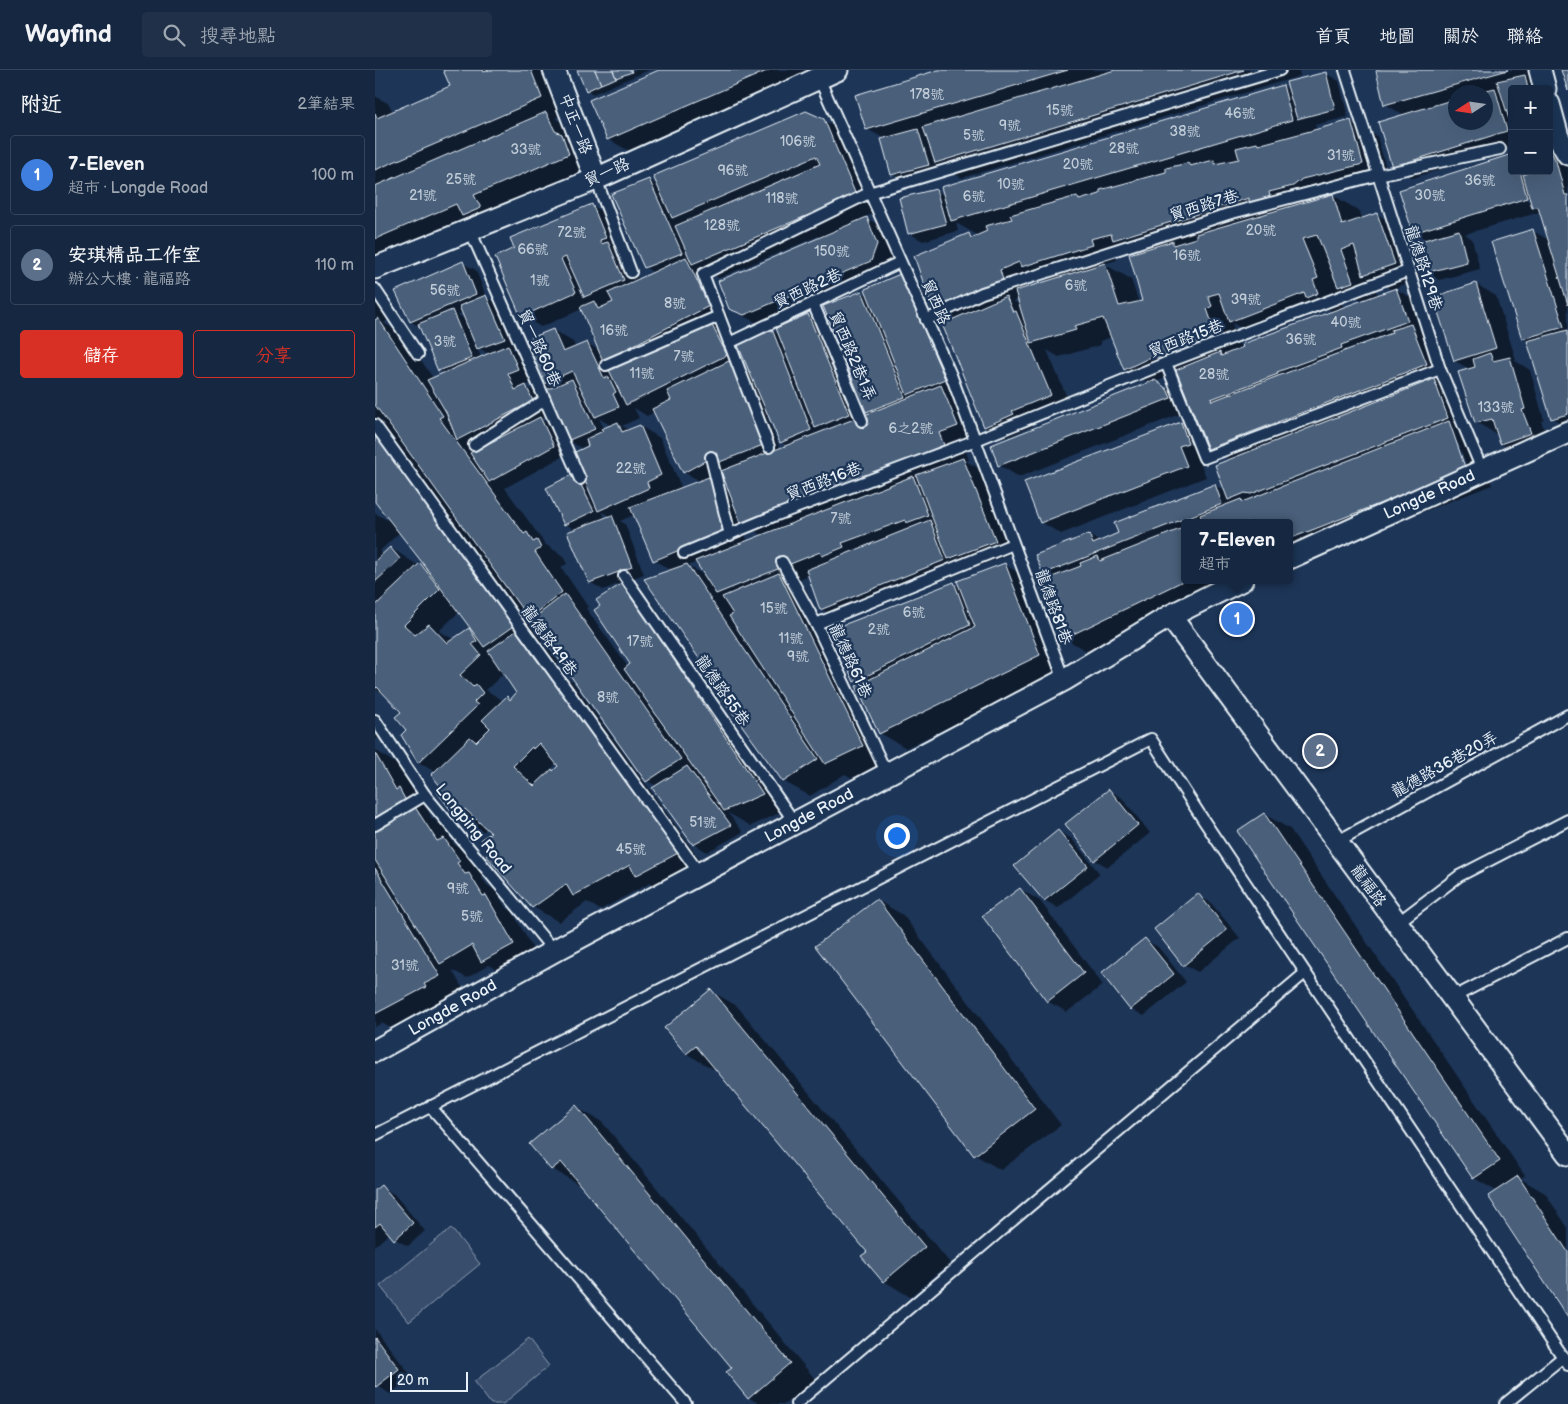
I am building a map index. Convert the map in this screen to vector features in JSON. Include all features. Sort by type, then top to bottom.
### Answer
[{"type":"street","name":"中正一路","points":[[554,70],[596,178]]},
{"type":"street","points":[[1540,70],[1544,85]]},
{"type":"street","name":"貿一路","points":[[375,268],[596,178],[824,72]]},
{"type":"street","points":[[1553,119],[1558,137],[1568,154]]},
{"type":"street","name":"Longde Road","points":[[1293,556],[1568,432]]},
{"type":"street","name":"Longde Road","points":[[375,1051],[554,951],[1064,680],[1170,616],[1234,584]]},
{"type":"street","name":"龍福路","points":[[1170,616],[1568,1154]]},
{"type":"lane","points":[[769,447],[703,274],[869,193],[1280,70]]},
{"type":"lane","name":"龍德路129巷","points":[[1345,70],[1441,369],[1483,472]]},
{"type":"lane","name":"貿西路","points":[[824,72],[869,193],[951,375],[1013,544]]},
{"type":"lane","name":"貿西路7巷","points":[[926,320],[982,292],[1228,214],[1378,175],[1500,148]]},
{"type":"lane","points":[[596,178],[631,272]]},
{"type":"lane","name":"貿一路60巷","points":[[470,230],[580,479]]},
{"type":"lane","name":"貿西路2巷","points":[[729,343],[900,262]]},
{"type":"lane","name":"貿西路15巷","points":[[975,440],[1166,363],[1408,271]]},
{"type":"lane","points":[[375,289],[418,354]]},
{"type":"lane","name":"貿西路2巷1弄","points":[[813,303],[862,421]]},
{"type":"lane","points":[[607,365],[719,316]]},
{"type":"lane","points":[[1166,363],[1204,458],[1441,369]]},
{"type":"lane","points":[[474,445],[545,400]]},
{"type":"lane","name":"龍德路49巷","points":[[375,425],[700,874]]},
{"type":"lane","name":"貿西路16巷","points":[[684,553],[774,516],[975,440]]},
{"type":"lane","points":[[711,457],[730,535]]},
{"type":"lane","points":[[816,624],[1013,544]]},
{"type":"lane","name":"龍德路81巷","points":[[1013,544],[1064,680]]},
{"type":"lane","name":"龍德路61巷","points":[[782,562],[816,624],[887,774]]},
{"type":"lane","name":"龍德路55巷","points":[[624,576],[795,823]]},
{"type":"lane","name":"龍德路36巷20弄","points":[[1336,842],[1568,715]]},
{"type":"lane","name":"Longping Road","points":[[375,720],[425,796],[554,951]]},
{"type":"lane","points":[[375,1135],[1151,739],[1565,1361],[1505,1404]]},
{"type":"lane","points":[[375,824],[425,796]]},
{"type":"lane","points":[[1396,924],[1459,876],[1568,820]]},
{"type":"lane","points":[[1451,998],[1567,940]]},
{"type":"lane","points":[[795,1404],[1305,973]]},
{"type":"lane","points":[[430,1106],[686,1404]]},
{"type":"shaded area","points":[[451,1228],[480,1264],[409,1322],[380,1286]]},
{"type":"shaded area","points":[[528,1339],[549,1366],[503,1404],[491,1404],[474,1382]]},
{"type":"building","points":[[443,70],[483,70],[484,72],[489,70],[531,70],[542,98],[375,170],[375,113],[377,118],[450,86]]},
{"type":"building","points":[[577,70],[595,70],[601,84],[586,91]]},
{"type":"building","points":[[595,70],[613,70],[616,78],[601,84]]},
{"type":"building","points":[[613,70],[631,70],[632,72],[616,78]]},
{"type":"building","points":[[659,70],[769,70],[607,140],[589,100]]},
{"type":"building","points":[[938,70],[1068,70],[866,130],[855,95]]},
{"type":"building","points":[[1115,70],[1244,70],[935,163],[923,127]]},
{"type":"building","points":[[1508,70],[1455,85],[1448,85],[1448,87],[1384,105],[1376,71]]},
{"type":"building","points":[[1561,70],[1568,70],[1568,91]]},
{"type":"building","points":[[1326,72],[1335,109],[1297,119],[1286,82]]},
{"type":"building","points":[[1525,75],[1527,85],[1508,85],[1508,116],[1497,81]]},
{"type":"building","points":[[1283,85],[1292,120],[951,221],[941,187]]},
{"type":"building","points":[[1493,88],[1495,88],[1507,131],[1392,167],[1378,122],[1448,101],[1448,130],[1493,130]]},
{"type":"building","points":[[806,111],[824,119],[856,195],[692,264],[675,226],[820,164],[816,156],[672,218],[653,176]]},
{"type":"building","points":[[546,112],[555,131],[562,134],[569,154],[474,195],[481,208],[462,216],[456,204],[375,239],[375,186]]},
{"type":"building","points":[[1351,120],[1363,164],[1302,179],[1293,186],[1269,192],[1270,197],[1249,203],[1249,198],[1113,240],[1111,234],[1090,239],[1092,245],[1021,267],[1019,262],[1000,270],[1003,280],[933,310],[914,256],[969,233],[971,238],[987,231],[985,226],[1012,219],[1010,215],[1077,196],[1079,200],[1100,194],[1100,190],[1166,172],[1166,168],[1188,163],[1190,166],[1214,160],[1215,164],[1239,159],[1236,148],[1257,143],[1258,145]]},
{"type":"building","points":[[918,129],[929,165],[891,175],[881,139]]},
{"type":"building","points":[[1508,155],[1508,175],[1521,175],[1527,198],[1413,233],[1399,190]]},
{"type":"building","points":[[1553,155],[1565,195],[1568,195],[1568,305],[1538,207],[1532,208],[1523,175],[1553,175]]},
{"type":"building","points":[[649,179],[682,253],[644,268],[611,194]]},
{"type":"building","points":[[936,189],[946,224],[908,234],[899,198]]},
{"type":"building","points":[[1333,194],[1342,225],[1377,213],[1395,264],[1363,275],[1354,245],[1341,250],[1353,282],[1338,287],[1317,235],[1302,239],[1318,278],[1313,280],[1318,293],[1306,298],[1304,293],[1229,322],[1219,293],[1208,296],[1212,306],[1207,309],[1217,337],[1159,359],[1153,356],[1124,370],[1103,318],[1074,326],[1076,330],[1031,343],[1015,291],[1105,263],[1119,306],[1142,301],[1129,254],[1173,241],[1173,245],[1196,238],[1196,234]]},
{"type":"building","points":[[592,204],[606,238],[600,240],[601,244],[608,242],[624,280],[584,297],[566,257],[561,259],[576,292],[521,317],[495,257],[514,248],[510,238]]},
{"type":"building","points":[[867,217],[877,244],[871,261],[744,315],[729,309],[718,281]]},
{"type":"building","points":[[1533,229],[1564,327],[1522,339],[1491,242]]},
{"type":"building","points":[[1459,230],[1467,262],[1425,273],[1417,242]]},
{"type":"building","points":[[686,257],[709,306],[603,361],[580,307],[594,301],[598,309],[613,302],[608,293]]},
{"type":"building","points":[[463,261],[476,294],[410,322],[395,291]]},
{"type":"building","points":[[900,274],[945,379],[907,395],[865,289]]},
{"type":"building","points":[[1476,283],[1496,348],[1454,361],[1433,297]]},
{"type":"building","points":[[1396,288],[1408,321],[1341,345],[1342,348],[1211,399],[1212,401],[1392,333],[1391,330],[1411,324],[1427,364],[1208,449],[1176,370],[1220,352],[1221,356],[1243,347],[1242,344]]},
{"type":"building","points":[[862,291],[905,397],[866,412],[823,306]]},
{"type":"building","points":[[486,295],[505,339],[477,349],[459,306]]},
{"type":"building","points":[[1006,296],[1013,312],[1016,311],[1051,395],[1012,411],[1014,414],[984,427],[942,324]]},
{"type":"building","points":[[452,310],[472,358],[438,371],[418,324]]},
{"type":"building","points":[[808,314],[849,414],[815,428],[776,328]]},
{"type":"building","points":[[378,318],[443,416],[439,418],[524,534],[527,532],[533,542],[537,540],[541,548],[535,552],[562,592],[529,619],[375,405],[375,320]]},
{"type":"building","points":[[709,319],[727,355],[626,405],[608,368]]},
{"type":"building","points":[[553,329],[563,352],[587,342],[604,378],[608,376],[616,392],[613,394],[619,407],[595,417],[572,371],[541,385],[521,342]]},
{"type":"building","points":[[772,329],[811,430],[780,443],[737,343]]},
{"type":"building","points":[[1568,330],[1568,414],[1551,419],[1527,341]]},
{"type":"building","points":[[508,345],[518,369],[508,373],[515,390],[526,385],[533,401],[457,440],[446,412],[427,380]]},
{"type":"building","points":[[1490,353],[1493,361],[1510,357],[1525,409],[1522,410],[1531,433],[1500,444],[1492,419],[1475,423],[1458,372],[1475,367],[1473,359]]},
{"type":"building","points":[[731,360],[763,445],[717,463],[714,456],[683,473],[652,409],[671,400],[667,391]]},
{"type":"building","points":[[572,379],[595,429],[567,441],[544,391]]},
{"type":"building","points":[[1434,379],[1448,418],[1251,494],[1245,493],[1228,500],[1215,465]]},
{"type":"building","points":[[1155,380],[1167,389],[1171,398],[998,466],[991,445]]},
{"type":"building","points":[[941,385],[958,426],[939,433],[944,445],[742,526],[721,471]]},
{"type":"building","points":[[540,417],[554,446],[489,482],[470,453]]},
{"type":"building","points":[[1449,421],[1466,470],[1293,537],[1293,519],[1202,519],[1200,515],[1241,499],[1242,502]]},
{"type":"building","points":[[618,422],[622,432],[640,425],[661,475],[647,482],[649,488],[598,511],[573,453],[588,446],[586,439],[603,431],[601,429]]},
{"type":"building","points":[[1181,422],[1188,443],[1179,446],[1187,466],[1040,523],[1024,482]]},
{"type":"building","points":[[375,425],[517,624],[484,647],[375,502]]},
{"type":"building","points":[[963,458],[996,541],[948,559],[916,475]]},
{"type":"building","points":[[575,473],[594,511],[564,525],[546,488]]},
{"type":"building","points":[[913,476],[928,515],[906,523],[905,520],[842,543],[844,547],[822,556],[820,552],[716,594],[695,561]]},
{"type":"building","points":[[709,477],[728,530],[653,561],[630,507]]},
{"type":"building","points":[[1215,484],[1222,504],[1043,574],[1035,555],[1089,534],[1093,544],[1118,533],[1114,523]]},
{"type":"building","points":[[612,515],[632,567],[589,583],[567,532]]},
{"type":"building","points":[[930,520],[945,560],[820,610],[806,570]]},
{"type":"building","points":[[1181,529],[1181,582],[1063,639],[1039,582],[1081,566],[1080,563],[1098,556],[1100,561]]},
{"type":"building","points":[[390,547],[400,559],[375,582],[375,561]]},
{"type":"building","points":[[420,563],[440,589],[404,625],[415,635],[429,624],[447,643],[469,628],[477,641],[472,644],[481,655],[460,675],[473,687],[476,684],[483,693],[474,702],[478,705],[418,763],[401,735],[406,730],[395,717],[401,712],[377,687],[375,689],[375,606]]},
{"type":"building","points":[[1005,563],[1040,655],[879,734],[856,686],[975,627],[957,581]]},
{"type":"building","points":[[687,564],[818,759],[783,782],[722,698],[725,696],[644,579]]},
{"type":"building","points":[[779,573],[863,746],[825,764],[729,616],[733,614],[722,597]]},
{"type":"building","points":[[954,582],[970,625],[854,682],[830,630]]},
{"type":"building","points":[[623,583],[763,794],[724,811],[624,669],[630,664],[594,610],[600,606],[596,600]]},
{"type":"building","points":[[565,594],[681,759],[646,782],[531,620]]},
{"type":"building","points":[[520,628],[533,648],[530,651],[543,668],[546,665],[680,852],[635,876],[630,865],[573,896],[566,884],[532,908],[486,856],[491,852],[481,839],[491,833],[465,809],[456,817],[437,792],[442,788],[431,775],[470,737],[476,742],[490,728],[482,720],[507,696],[510,700],[516,693],[488,651]],"holes":[[[539,743],[558,766],[553,771],[552,769],[534,786],[513,766],[532,747],[533,749]]]},
{"type":"building","points":[[375,753],[396,790],[399,788],[406,801],[375,818]]},
{"type":"building","points":[[687,766],[731,825],[693,845],[652,788]]},
{"type":"building","points":[[1109,789],[1138,825],[1094,861],[1065,824]]},
{"type":"building","points":[[415,807],[437,841],[444,838],[460,861],[457,863],[465,874],[469,873],[483,896],[486,895],[514,944],[481,962],[472,945],[440,964],[375,860],[375,829]]},
{"type":"building","points":[[1264,813],[1500,1161],[1473,1179],[1237,831]]},
{"type":"building","points":[[1058,830],[1088,866],[1044,901],[1014,866]]},
{"type":"building","points":[[375,868],[440,976],[424,984],[426,987],[375,1014]]},
{"type":"building","points":[[1020,888],[1084,973],[1047,1002],[982,916]]},
{"type":"building","points":[[1198,893],[1227,930],[1183,966],[1154,929]]},
{"type":"building","points":[[877,899],[1035,1109],[974,1156],[815,946]]},
{"type":"building","points":[[1145,938],[1174,974],[1130,1010],[1101,973]]},
{"type":"building","points":[[711,989],[925,1247],[883,1282],[861,1256],[867,1252],[696,1046],[686,1054],[664,1028]]},
{"type":"building","points":[[576,1105],[790,1363],[748,1399],[726,1372],[732,1368],[561,1162],[551,1170],[529,1144]]},
{"type":"building","points":[[1518,1176],[1568,1252],[1568,1318],[1488,1196]]},
{"type":"building","points":[[381,1185],[413,1223],[394,1240],[380,1223],[375,1227],[375,1190]]},
{"type":"building","points":[[375,1337],[399,1369],[376,1387],[375,1386]]},
{"type":"place","name":"7-Eleven","points":[[1237,619]]},
{"type":"place","name":"安琪精品工作室","points":[[1320,751]]}]
